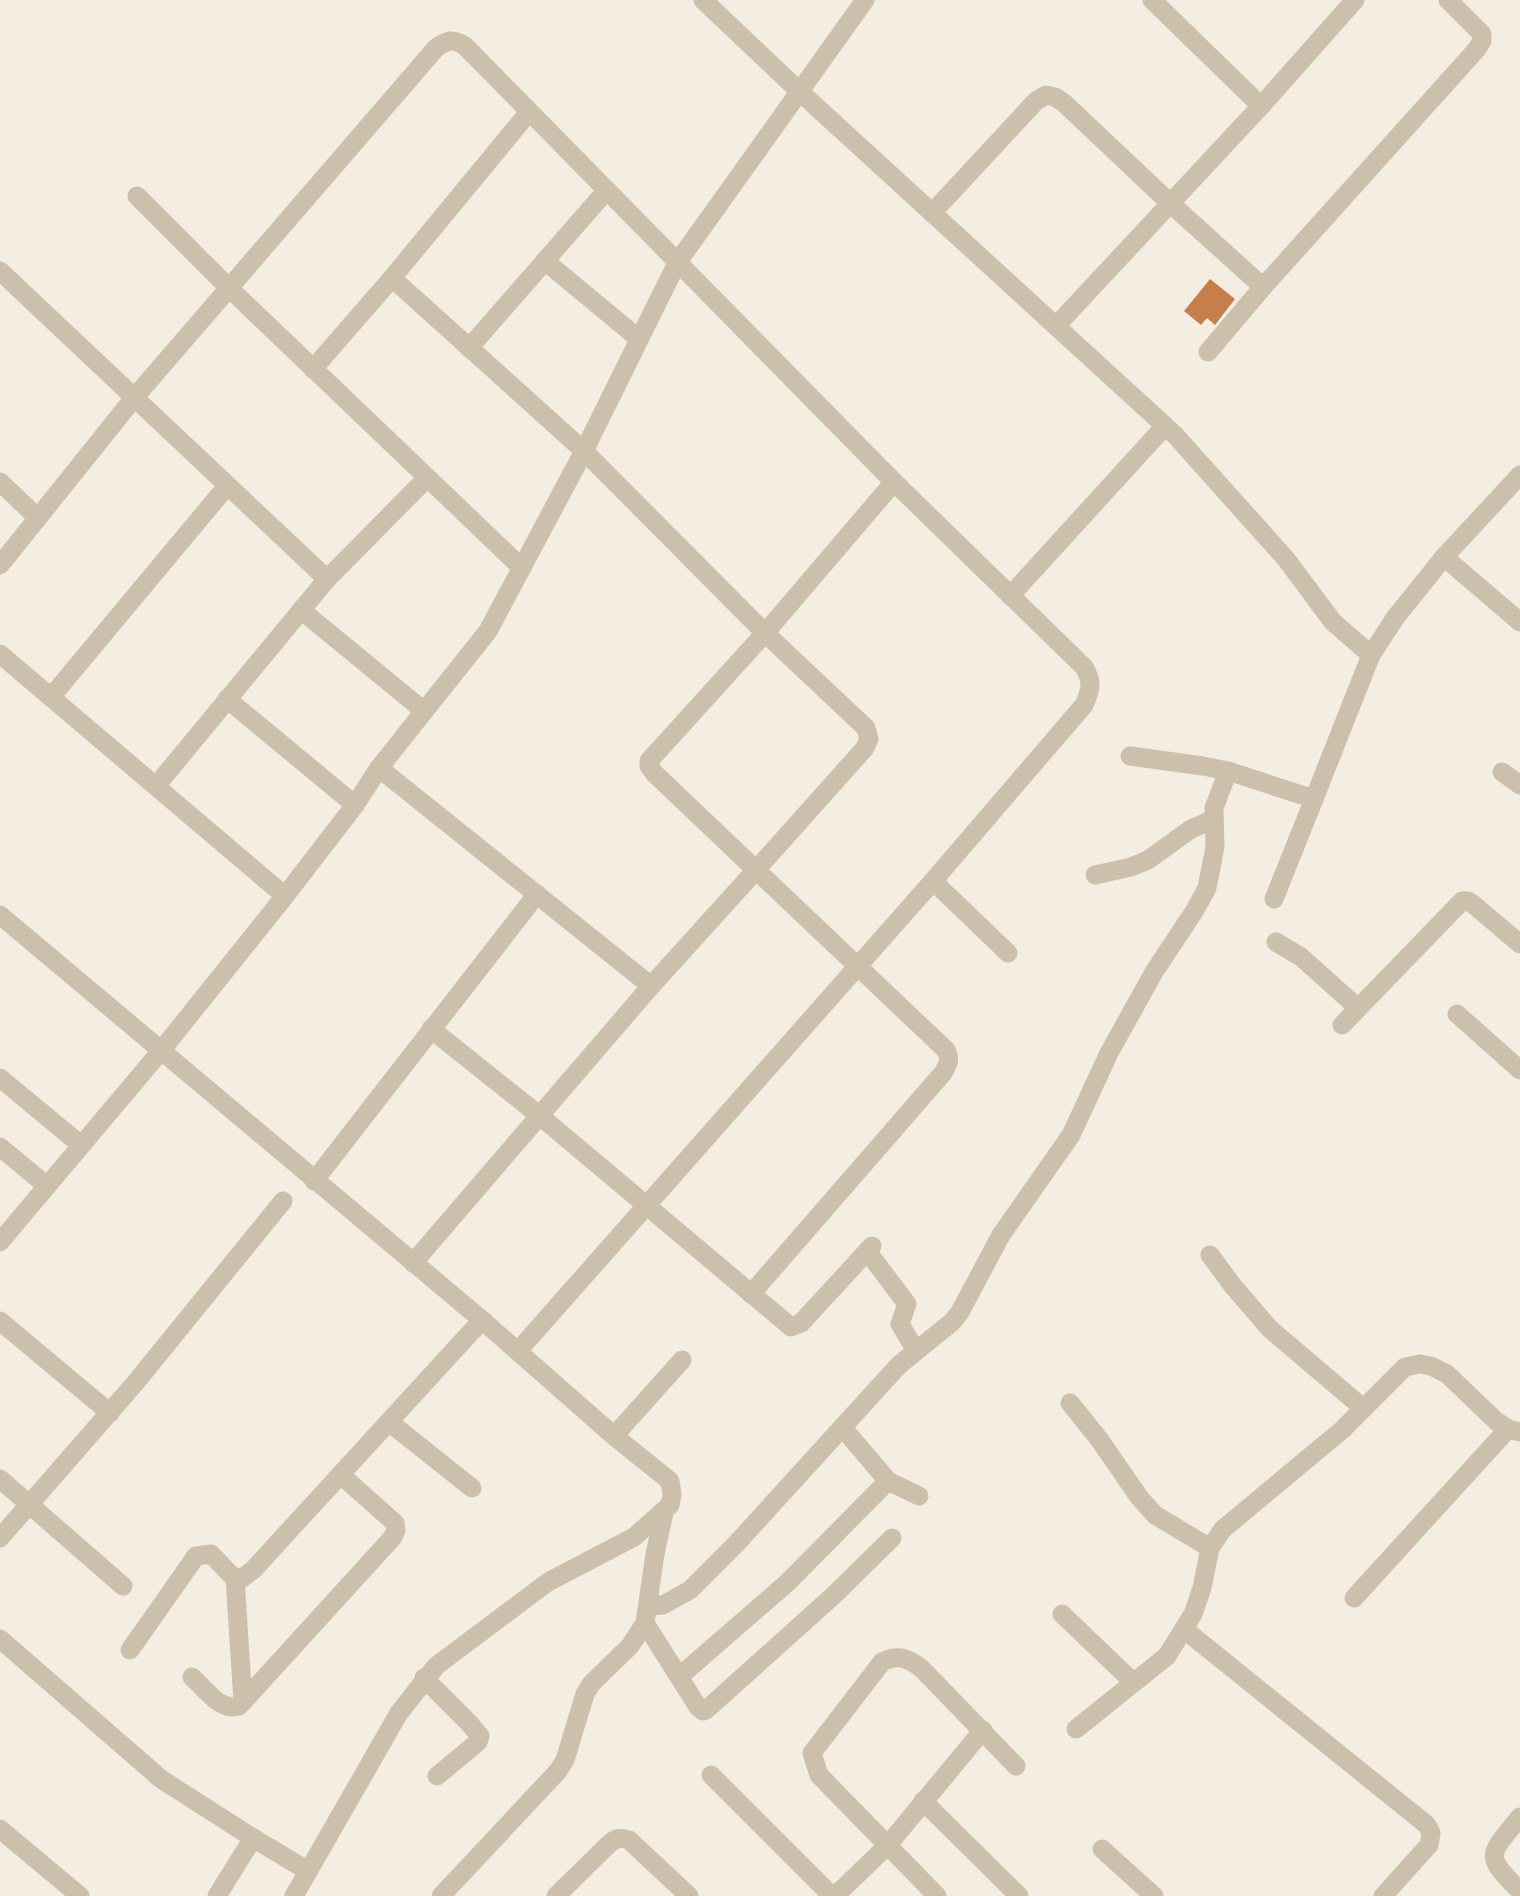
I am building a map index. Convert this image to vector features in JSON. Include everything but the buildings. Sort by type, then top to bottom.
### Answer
[{"type":"street","points":[[703,0],[1165,426],[1286,559],[1333,622],[1371,655]]},
{"type":"street","points":[[0,1242],[160,1052],[285,896],[355,805],[379,768],[488,631],[584,451],[677,263],[865,0]]},
{"type":"street","points":[[1152,0],[1261,106]]},
{"type":"street","points":[[1056,326],[1261,106],[1355,0]]},
{"type":"street","points":[[1208,352],[1477,49],[1482,41],[1482,34],[1448,0]]},
{"type":"street","points":[[0,565],[134,398],[436,48],[446,41],[456,40],[894,482],[1084,667],[1092,679],[1091,690],[1084,705],[648,1206],[517,1351]]},
{"type":"street","points":[[932,213],[1035,101],[1046,95],[1055,97],[1263,287]]},
{"type":"street","points":[[313,369],[529,112]]},
{"type":"street","points":[[469,348],[606,191]]},
{"type":"street","points":[[136,196],[229,289],[522,568]]},
{"type":"street","points":[[545,261],[639,339]]},
{"type":"street","points":[[0,271],[327,579]]},
{"type":"street","points":[[392,278],[584,451],[765,633],[866,728],[869,739],[865,748],[651,986],[413,1263]]},
{"type":"street","points":[[1010,596],[1165,426]]},
{"type":"street","points":[[1274,899],[1371,655],[1395,618],[1444,557],[1520,475]]},
{"type":"street","points":[[156,786],[327,579],[427,478]]},
{"type":"street","points":[[0,482],[38,518]]},
{"type":"street","points":[[751,1294],[949,1063],[949,1056],[946,1049],[654,773],[649,761],[765,633],[894,482]]},
{"type":"street","points":[[51,697],[227,486]]},
{"type":"street","points":[[1444,557],[1520,622]]},
{"type":"street","points":[[302,610],[424,711]]},
{"type":"street","points":[[0,654],[285,896]]},
{"type":"street","points":[[227,699],[355,805]]},
{"type":"street","points":[[1130,756],[1228,771],[1314,799]]},
{"type":"street","points":[[379,768],[651,986]]},
{"type":"street","points":[[647,1615],[690,1590],[736,1544],[899,1365],[952,1322],[960,1312],[1001,1235],[1071,1135],[1114,1043],[1154,972],[1207,888],[1215,847],[1214,808],[1228,771]]},
{"type":"street","points":[[1502,772],[1520,785]]},
{"type":"street","points":[[1096,875],[1132,867],[1148,860],[1191,829],[1214,819]]},
{"type":"street","points":[[933,881],[1008,953]]},
{"type":"street","points":[[314,1181],[537,894]]},
{"type":"street","points":[[1342,1025],[1462,901],[1474,905],[1520,944]]},
{"type":"street","points":[[0,915],[482,1320],[670,1482],[670,1505],[634,1537],[548,1583],[444,1658],[424,1678],[399,1713],[294,1896]]},
{"type":"street","points":[[1276,942],[1301,957],[1358,1008]]},
{"type":"street","points":[[1457,1014],[1520,1070]]},
{"type":"street","points":[[431,1029],[540,1116],[784,1323],[797,1326],[869,1249],[907,1304],[900,1324],[916,1351]]},
{"type":"street","points":[[0,1078],[81,1145]]},
{"type":"street","points":[[0,1147],[47,1186]]},
{"type":"street","points":[[0,1538],[110,1413],[283,1200]]},
{"type":"street","points":[[1210,1255],[1270,1328],[1363,1408]]},
{"type":"street","points":[[130,1650],[196,1556],[211,1554],[235,1578],[241,1579],[253,1570],[482,1320]]},
{"type":"street","points":[[0,1321],[110,1413]]},
{"type":"street","points":[[614,1436],[682,1360]]},
{"type":"street","points":[[1076,1729],[1167,1657],[1185,1630],[1202,1588],[1210,1548],[1223,1529],[1342,1430],[1405,1367],[1420,1364],[1431,1366],[1447,1374],[1496,1421],[1514,1431],[1354,1598]]},
{"type":"street","points":[[1070,1403],[1155,1515],[1210,1548]]},
{"type":"street","points":[[389,1422],[472,1488]]},
{"type":"street","points":[[842,1427],[888,1481],[919,1496]]},
{"type":"street","points":[[192,1677],[222,1705],[235,1708],[393,1536],[395,1523],[390,1517],[341,1475]]},
{"type":"street","points":[[0,1479],[123,1586]]},
{"type":"street","points":[[680,1676],[788,1583],[888,1481]]},
{"type":"street","points":[[441,1896],[558,1772],[565,1760],[585,1695],[591,1684],[630,1646],[647,1615],[655,1554],[664,1513]]},
{"type":"street","points":[[647,1615],[698,1707],[706,1710],[834,1595],[892,1538]]},
{"type":"street","points":[[235,1578],[243,1702]]},
{"type":"street","points":[[1062,1614],[1133,1682]]},
{"type":"street","points":[[1185,1630],[1427,1825],[1431,1833],[1429,1845],[1383,1896]]},
{"type":"street","points":[[0,1639],[161,1779],[308,1871]]},
{"type":"street","points":[[937,1896],[819,1775],[812,1753],[882,1662],[891,1657],[901,1657],[913,1661],[984,1730],[1016,1766]]},
{"type":"street","points":[[424,1678],[480,1736],[478,1742],[437,1776]]},
{"type":"street","points":[[711,1774],[833,1896],[887,1845],[984,1730]]},
{"type":"street","points":[[923,1801],[1019,1896]]},
{"type":"street","points":[[1520,1817],[1496,1849],[1494,1860],[1497,1869],[1520,1891]]},
{"type":"street","points":[[0,1829],[80,1896]]},
{"type":"street","points":[[218,1896],[253,1838]]},
{"type":"street","points":[[556,1896],[609,1844],[622,1838],[629,1840],[682,1894]]},
{"type":"street","points":[[1102,1849],[1154,1896]]}]
